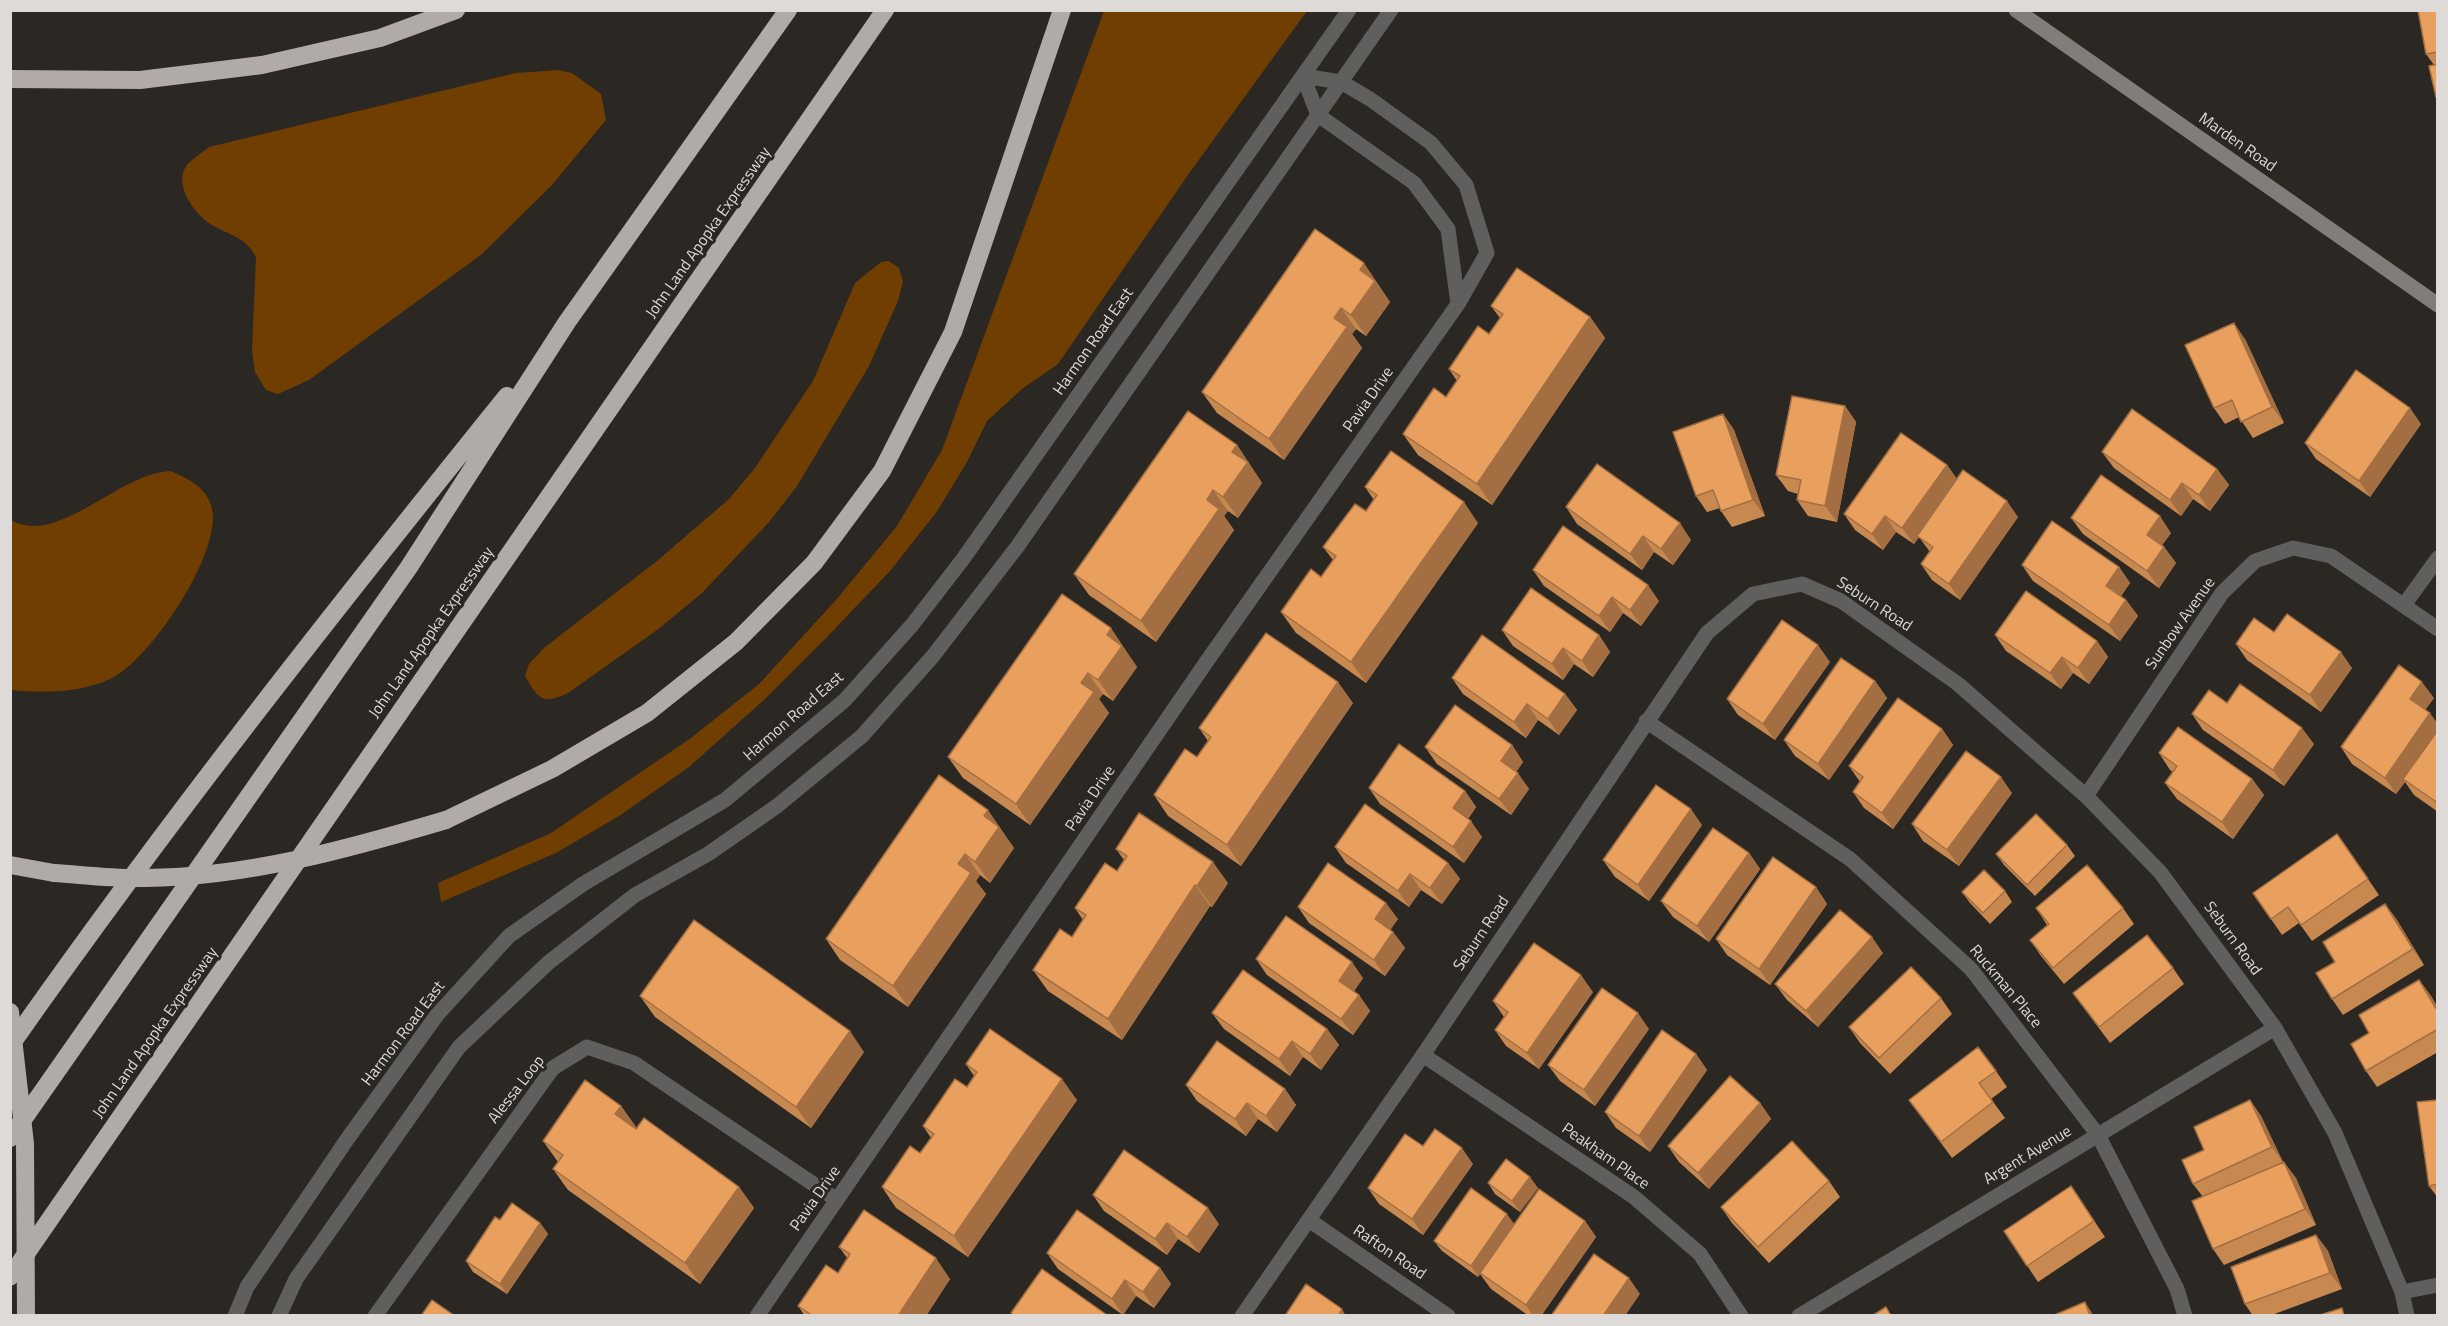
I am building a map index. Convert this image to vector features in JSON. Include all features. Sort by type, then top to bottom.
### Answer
[{"type":"highway","points":[[10,79],[140,80],[262,65],[380,38],[456,10]]},
{"type":"highway","points":[[10,1138],[409,567],[567,322],[788,10]]},
{"type":"highway","name":"John Land Apopka Expressway","points":[[10,1277],[885,10]]},
{"type":"highway","points":[[10,865],[54,873],[146,878],[259,868],[346,849],[446,820],[552,770],[647,713],[736,642],[814,563],[882,471],[953,332],[1062,10]]},
{"type":"highway","points":[[10,1046],[77,951],[226,751],[567,322]]},
{"type":"highway","points":[[10,1012],[25,1144],[28,1294],[26,1316]]},
{"type":"street","name":"Harmon Road East","points":[[235,1316],[247,1287],[355,1129],[437,1015],[509,936],[583,884],[725,800],[845,700],[912,625],[963,559],[1349,10]]},
{"type":"street","points":[[279,1316],[297,1279],[459,1047],[548,963],[635,895],[708,854],[777,806],[862,736],[933,657],[1017,547],[1391,10]]},
{"type":"street","name":"Marden Road","points":[[2016,10],[2438,305]]},
{"type":"street","name":"Pavia Drive","points":[[756,1316],[1207,662],[1458,304],[1487,253],[1466,185],[1431,143],[1341,81],[1303,76]]},
{"type":"street","points":[[1303,76],[1318,115],[1414,183],[1448,229],[1458,304]]},
{"type":"street","name":"Sunbow Avenue","points":[[2086,796],[2222,593],[2255,561],[2293,548],[2331,556],[2404,605],[2435,622]]},
{"type":"street","points":[[2404,605],[2438,558]]},
{"type":"street","name":"Seburn Road","points":[[1242,1316],[1423,1055],[1707,633],[1753,594],[1802,584],[1841,601],[1958,684],[2086,796],[2160,872],[2275,1028],[2335,1133],[2402,1292],[2407,1316]]},
{"type":"street","name":"Ruckman Place","points":[[1646,721],[1850,859],[1963,961],[2098,1134],[2177,1289],[2185,1316]]},
{"type":"street","name":"Argent Avenue","points":[[1799,1316],[2275,1028]]},
{"type":"street","name":"Alessa Loop","points":[[375,1316],[553,1068],[587,1047],[634,1063],[837,1200]]},
{"type":"street","name":"Peakham Place","points":[[1423,1055],[1634,1197],[1700,1254],[1741,1316]]},
{"type":"street","name":"Rafton Road","points":[[1309,1220],[1448,1316]]},
{"type":"street","points":[[2402,1292],[2438,1285]]},
{"type":"shaded area","points":[[1104,11],[1307,11],[1190,172],[1058,364],[1022,389],[987,421],[967,462],[938,510],[891,570],[825,639],[765,699],[689,767],[619,816],[556,853],[441,902],[438,883],[551,833],[691,738],[759,684],[836,600],[897,526],[942,450]]},
{"type":"shaded area","points":[[558,70],[572,73],[601,94],[606,120],[551,186],[482,254],[309,380],[278,394],[266,390],[255,372],[252,351],[256,257],[252,250],[237,237],[212,225],[193,207],[182,181],[187,165],[209,147],[516,73]]},
{"type":"shaded area","points":[[889,261],[899,268],[903,281],[898,301],[869,366],[797,486],[769,522],[702,593],[657,630],[568,693],[552,699],[537,695],[525,676],[529,664],[545,647],[657,561],[729,499],[755,468],[813,381],[855,283],[881,262]]},
{"type":"shaded area","points":[[170,471],[202,489],[210,501],[212,528],[206,552],[194,578],[162,629],[126,669],[98,684],[61,691],[11,690],[11,520],[29,526],[48,524],[68,517],[129,484],[150,475]]},
{"type":"building","points":[[2418,10],[2438,10],[2438,52],[2426,54]]},
{"type":"building","points":[[2438,64],[2438,97],[2436,97],[2429,66]]},
{"type":"building","points":[[1315,229],[1364,263],[1360,270],[1375,281],[1351,315],[1341,308],[1334,318],[1347,327],[1269,439],[1202,392]]},
{"type":"building","points":[[1517,268],[1590,317],[1477,484],[1403,434],[1434,388],[1446,397],[1460,376],[1449,369],[1478,326],[1489,334],[1503,314],[1491,306]]},
{"type":"building","points":[[2234,323],[2272,407],[2241,422],[2232,400],[2214,408],[2185,345]]},
{"type":"building","points":[[2356,370],[2410,408],[2359,481],[2305,443]]},
{"type":"building","points":[[1792,396],[1845,406],[1825,506],[1797,500],[1801,480],[1776,475]]},
{"type":"building","points":[[2132,409],[2217,469],[2199,495],[2182,483],[2170,500],[2102,452]]},
{"type":"building","points":[[1188,411],[1237,445],[1232,452],[1248,462],[1223,497],[1213,490],[1207,500],[1219,509],[1141,621],[1074,574]]},
{"type":"building","points":[[1723,414],[1753,500],[1721,511],[1713,490],[1696,496],[1673,432]]},
{"type":"building","points":[[1901,433],[1947,465],[1902,528],[1885,516],[1872,534],[1844,514]]},
{"type":"building","points":[[1391,451],[1464,502],[1351,662],[1281,612],[1311,569],[1321,577],[1336,556],[1323,547],[1355,504],[1366,511],[1377,495],[1365,487]]},
{"type":"building","points":[[1597,464],[1680,523],[1661,549],[1643,536],[1630,554],[1566,507]]},
{"type":"building","points":[[1963,470],[2007,501],[1949,584],[1921,564],[1933,547],[1917,536]]},
{"type":"building","points":[[2101,475],[2160,516],[2147,535],[2164,547],[2147,571],[2071,518]]},
{"type":"building","points":[[2052,521],[2119,567],[2106,586],[2126,600],[2109,625],[2022,565]]},
{"type":"building","points":[[1563,526],[1648,585],[1630,610],[1612,597],[1599,616],[1533,570]]},
{"type":"building","points":[[1531,588],[1599,635],[1582,661],[1563,648],[1552,664],[1502,630]]},
{"type":"building","points":[[2026,591],[2097,641],[2078,668],[2062,657],[2050,673],[1995,635]]},
{"type":"building","points":[[1062,594],[1111,628],[1107,635],[1122,646],[1098,680],[1088,673],[1081,683],[1094,692],[1016,804],[948,757]]},
{"type":"building","points":[[2287,614],[2341,652],[2310,695],[2236,644],[2254,618],[2274,632]]},
{"type":"building","points":[[1782,620],[1818,645],[1763,724],[1727,699]]},
{"type":"building","points":[[1266,633],[1338,682],[1227,845],[1154,795],[1185,749],[1197,757],[1211,737],[1199,728]]},
{"type":"building","points":[[1482,635],[1565,694],[1548,719],[1527,704],[1514,722],[1452,678]]},
{"type":"building","points":[[1841,658],[1875,681],[1818,764],[1784,740]]},
{"type":"building","points":[[2399,665],[2422,682],[2410,699],[2430,713],[2385,778],[2341,747]]},
{"type":"building","points":[[2240,684],[2302,728],[2273,770],[2192,714],[2209,690],[2227,703]]},
{"type":"building","points":[[1898,698],[1942,729],[1882,813],[1853,792],[1863,777],[1849,766]]},
{"type":"building","points":[[1455,705],[1512,745],[1501,761],[1518,773],[1499,799],[1425,747]]},
{"type":"building","points":[[2178,727],[2252,779],[2222,822],[2165,783],[2177,766],[2159,753]]},
{"type":"building","points":[[2438,730],[2438,803],[2403,779]]},
{"type":"building","points":[[1399,744],[1465,791],[1453,808],[1471,821],[1453,847],[1369,788]]},
{"type":"building","points":[[1966,751],[2001,777],[1947,850],[1912,824]]},
{"type":"building","points":[[939,775],[988,810],[984,816],[999,827],[975,862],[965,854],[958,864],[971,873],[893,986],[826,939]]},
{"type":"building","points":[[1656,785],[1691,809],[1638,885],[1603,860]]},
{"type":"building","points":[[1365,804],[1448,863],[1430,888],[1410,874],[1398,891],[1335,847]]},
{"type":"building","points":[[1139,813],[1213,862],[1197,886],[1195,885],[1108,1019],[1033,970],[1060,929],[1072,937],[1086,915],[1075,908],[1105,863],[1117,871],[1127,856],[1116,849]]},
{"type":"building","points":[[2036,814],[2067,845],[2027,885],[1996,854]]},
{"type":"building","points":[[1713,828],[1749,853],[1697,926],[1661,901]]},
{"type":"building","points":[[2337,834],[2368,879],[2301,925],[2288,907],[2271,919],[2253,893]]},
{"type":"building","points":[[1773,857],[1816,887],[1759,969],[1716,939]]},
{"type":"building","points":[[1328,863],[1386,903],[1375,919],[1393,932],[1374,960],[1298,907]]},
{"type":"building","points":[[2087,865],[2123,908],[2053,968],[2030,940],[2049,924],[2036,908]]},
{"type":"building","points":[[1984,870],[2005,891],[1983,913],[1962,892]]},
{"type":"building","points":[[2385,904],[2413,949],[2332,999],[2316,973],[2335,962],[2323,942]]},
{"type":"building","points":[[1840,910],[1872,937],[1806,1011],[1775,984]]},
{"type":"building","points":[[1286,916],[1352,962],[1339,981],[1359,995],[1341,1019],[1256,959]]},
{"type":"building","points":[[694,920],[850,1031],[796,1107],[640,996]]},
{"type":"building","points":[[2147,935],[2173,968],[2099,1027],[2073,993]]},
{"type":"building","points":[[1534,943],[1581,975],[1527,1053],[1495,1030],[1508,1012],[1493,1001]]},
{"type":"building","points":[[1911,967],[1941,998],[1879,1058],[1849,1027]]},
{"type":"building","points":[[1243,970],[1327,1029],[1310,1054],[1292,1041],[1279,1059],[1212,1013]]},
{"type":"building","points":[[2419,980],[2438,1012],[2438,1029],[2366,1071],[2351,1044],[2369,1033],[2359,1015]]},
{"type":"building","points":[[1602,988],[1638,1013],[1584,1090],[1548,1065]]},
{"type":"building","points":[[990,1029],[1062,1079],[954,1236],[882,1187],[910,1146],[920,1153],[934,1134],[923,1126],[955,1079],[967,1087],[977,1072],[966,1064]]},
{"type":"building","points":[[1662,1030],[1696,1054],[1639,1136],[1605,1112]]},
{"type":"building","points":[[1217,1041],[1285,1089],[1266,1116],[1247,1103],[1235,1119],[1186,1085]]},
{"type":"building","points":[[1978,1047],[1996,1071],[1979,1083],[1993,1102],[1941,1142],[1909,1100]]},
{"type":"building","points":[[1730,1076],[1760,1103],[1698,1173],[1668,1146]]},
{"type":"building","points":[[585,1080],[621,1106],[615,1114],[636,1129],[644,1118],[739,1187],[685,1263],[553,1169],[563,1155],[543,1141]]},
{"type":"building","points":[[2250,1100],[2272,1147],[2193,1184],[2182,1160],[2204,1150],[2194,1127]]},
{"type":"building","points":[[2438,1100],[2438,1184],[2429,1186],[2417,1102]]},
{"type":"building","points":[[1435,1129],[1462,1148],[1412,1219],[1368,1188],[1405,1134],[1423,1146]]},
{"type":"building","points":[[1792,1141],[1829,1181],[1758,1247],[1721,1207]]},
{"type":"building","points":[[1124,1150],[1208,1208],[1187,1237],[1167,1223],[1155,1239],[1093,1195]]},
{"type":"building","points":[[1506,1159],[1530,1177],[1512,1201],[1488,1183]]},
{"type":"building","points":[[2284,1162],[2305,1209],[2213,1249],[2192,1201]]},
{"type":"building","points":[[2071,1186],[2094,1221],[2027,1266],[2004,1231]]},
{"type":"building","points":[[1471,1188],[1507,1214],[1471,1266],[1434,1241]]},
{"type":"building","points":[[1539,1189],[1585,1221],[1526,1305],[1480,1273]]},
{"type":"building","points":[[512,1203],[540,1223],[500,1284],[466,1261],[495,1217],[500,1220]]},
{"type":"building","points":[[864,1210],[936,1258],[898,1316],[809,1316],[810,1314],[798,1306],[826,1265],[838,1273],[850,1254],[839,1247]]},
{"type":"building","points":[[1077,1210],[1160,1268],[1143,1292],[1125,1280],[1112,1299],[1047,1253]]},
{"type":"building","points":[[2316,1235],[2330,1273],[2245,1304],[2231,1267]]},
{"type":"building","points":[[1594,1254],[1629,1278],[1603,1316],[1551,1316]]},
{"type":"building","points":[[1042,1269],[1107,1315],[1015,1316],[1011,1313]]},
{"type":"building","points":[[1306,1284],[1342,1309],[1338,1316],[1285,1316]]},
{"type":"building","points":[[432,1300],[455,1316],[421,1316]]},
{"type":"building","points":[[2085,1302],[2090,1316],[2052,1316]]},
{"type":"building","points":[[1886,1307],[1891,1316],[1872,1316]]},
{"type":"building","points":[[2342,1308],[2344,1316],[2317,1316]]}]
